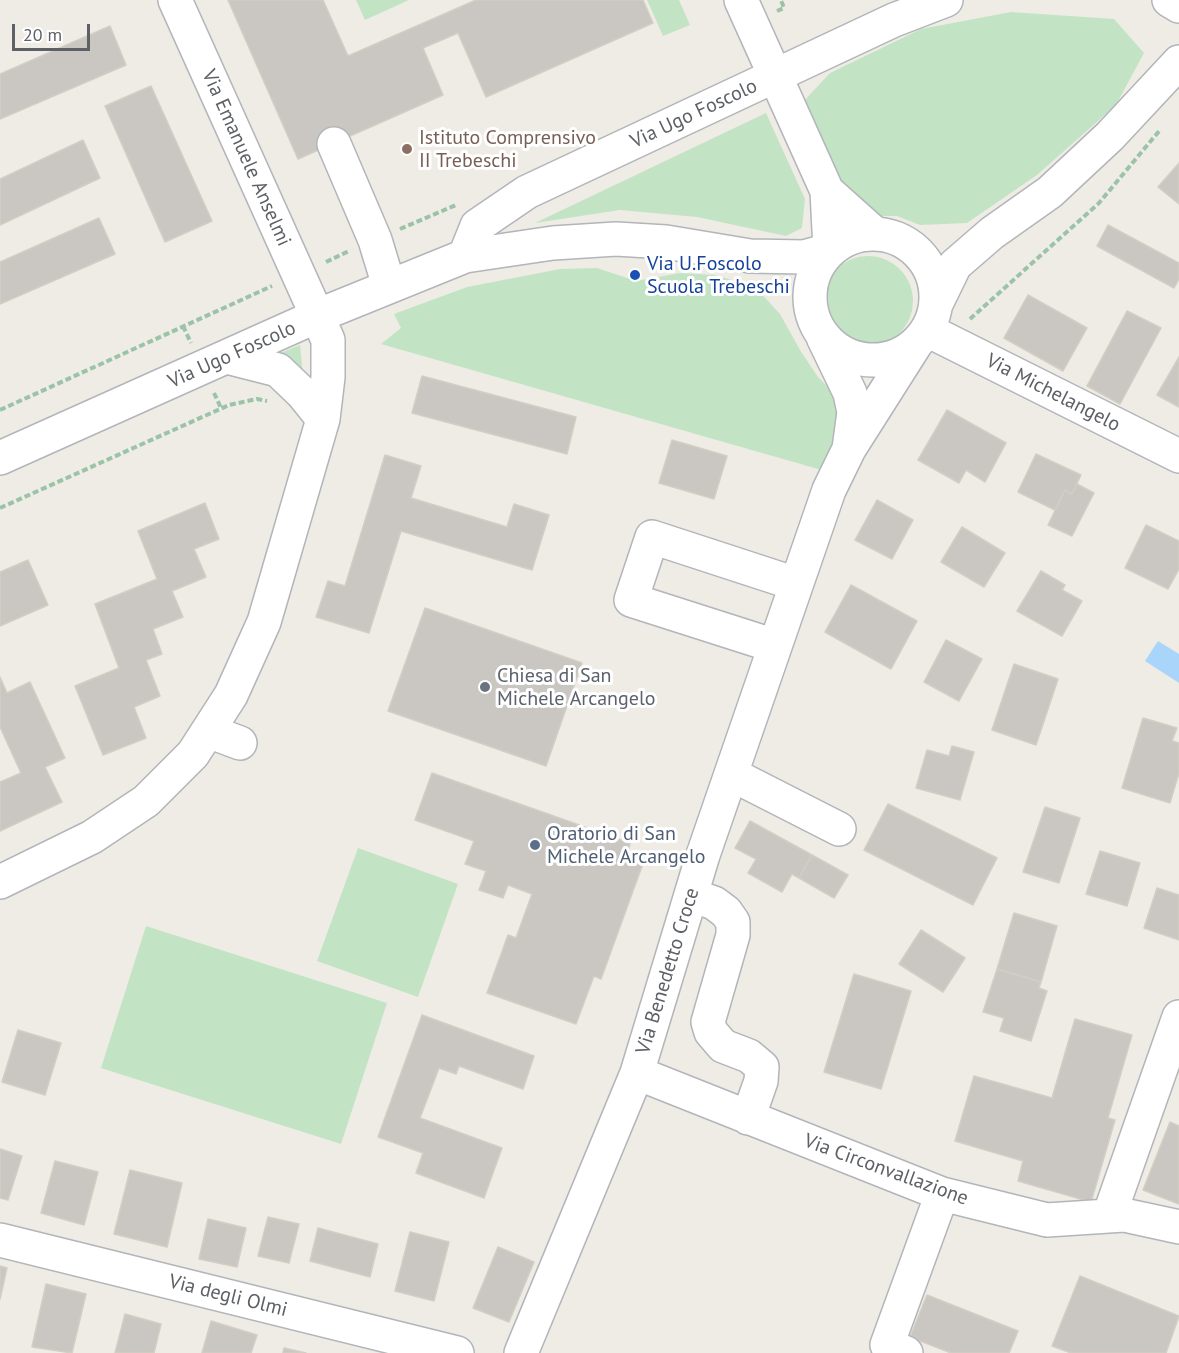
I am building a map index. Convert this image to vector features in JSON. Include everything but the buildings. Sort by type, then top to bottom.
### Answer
[{"type":"street","name":"Via Emanuele Anselmi","points":[[0,882],[92,837],[146,801],[194,754],[231,695],[264,622],[323,419],[328,377],[328,340],[176,0]]},
{"type":"street","points":[[741,0],[827,191],[830,250]]},
{"type":"street","name":"Via Ugo Foscolo","points":[[465,256],[477,226],[527,192],[894,20],[945,0]]},
{"type":"street","points":[[1169,0],[1179,6]]},
{"type":"street","name":"Via Benedetto Croce","points":[[521,1353],[637,1073],[691,895],[828,490],[849,449],[931,329],[955,265],[992,233],[1050,192],[1110,136],[1179,62]]},
{"type":"street","points":[[334,144],[375,240],[389,286]]},
{"type":"street","points":[[827,191],[889,237],[919,252],[936,284],[931,329],[897,356],[877,360],[856,358],[838,349],[817,325],[809,296],[812,279],[819,263],[830,250],[858,235],[889,237]]},
{"type":"street","name":"Via Benedetto Croce","points":[[889,237],[951,246],[992,233]]},
{"type":"street","name":"Via Ugo Foscolo","points":[[0,458],[317,316],[465,256],[553,243],[616,239],[676,243],[750,256],[804,257],[830,250]]},
{"type":"street","name":"Via Ugo Foscolo","points":[[750,256],[783,276],[817,325]]},
{"type":"street","name":"Via Benedetto Croce","points":[[817,325],[850,393],[854,412],[849,449]]},
{"type":"street","name":"Via Michelangelo","points":[[931,329],[1179,456]]},
{"type":"street","points":[[226,357],[278,370],[302,393],[323,419]]},
{"type":"street","points":[[775,646],[632,600],[652,537],[796,584]]},
{"type":"street","points":[[208,731],[240,743]]},
{"type":"street","points":[[731,774],[839,829]]},
{"type":"street","points":[[691,895],[714,903],[726,912],[733,922],[733,935],[708,1022],[711,1032],[723,1046],[749,1056],[762,1067],[761,1081],[748,1118]]},
{"type":"street","points":[[1109,1216],[1179,1017]]},
{"type":"street","name":"Via Circonvallazione","points":[[637,1073],[942,1194],[1047,1220],[1124,1215],[1179,1227]]},
{"type":"street","points":[[906,1353],[887,1345],[942,1194]]},
{"type":"street","name":"Via degli Olmi","points":[[0,1240],[457,1353]]},
{"type":"path","points":[[931,329],[1074,225],[1099,202],[1166,122]]},
{"type":"path","points":[[0,410],[298,274],[462,203]]},
{"type":"path","points":[[1068,218],[1074,225]]},
{"type":"path","points":[[0,508],[229,405],[258,399],[278,404]]},
{"type":"green space","points":[[356,0],[409,0],[365,20]]},
{"type":"green space","points":[[647,0],[679,0],[690,25],[663,36]]},
{"type":"green space","points":[[1011,12],[1114,19],[1144,53],[1116,105],[1037,175],[967,223],[920,225],[897,216],[876,216],[844,192],[802,103],[830,73],[921,29]]},
{"type":"green space","points":[[766,113],[805,199],[802,228],[786,236],[697,217],[620,210],[535,223]]},
{"type":"green space","points":[[868,256],[885,259],[900,269],[910,284],[913,301],[910,318],[900,333],[885,343],[868,346],[851,343],[836,333],[826,318],[823,301],[826,284],[836,269],[851,259]]},
{"type":"green space","points":[[597,268],[636,281],[680,273],[715,275],[755,287],[780,314],[800,350],[818,377],[832,391],[842,408],[841,435],[825,471],[381,344],[401,328],[394,314],[467,287],[560,269]]},
{"type":"green space","points":[[300,345],[303,377],[271,357]]},
{"type":"green space","points":[[358,848],[458,884],[418,997],[317,961]]},
{"type":"green space","points":[[146,926],[387,1003],[341,1144],[101,1068]]},
{"type":"water","points":[[1158,641],[1179,654],[1179,683],[1145,661]]},
{"type":"place","name":"Istituto Comprensivo II Trebeschi","points":[[407,149]]},
{"type":"place","name":"Via U.Foscolo Scuola Trebeschi","points":[[635,275]]},
{"type":"place","name":"Chiesa di San Michele Arcangelo","points":[[485,687]]},
{"type":"place","name":"Oratorio di San Michele Arcangelo","points":[[535,845]]}]
